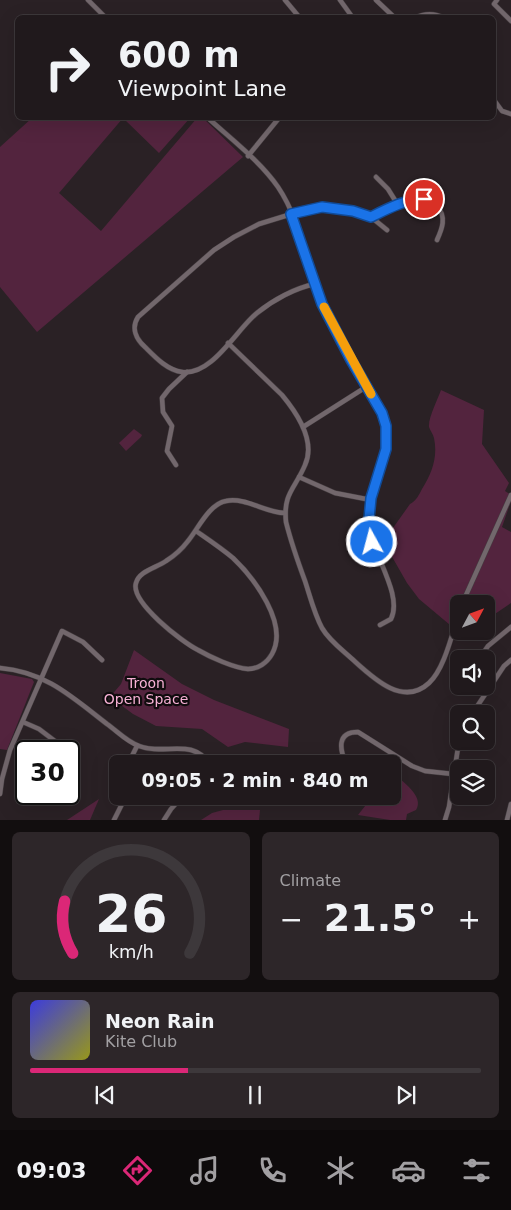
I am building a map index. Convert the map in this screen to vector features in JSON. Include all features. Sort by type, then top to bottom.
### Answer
[{"type":"street","points":[[88,0],[103,15]]},
{"type":"street","points":[[285,0],[298,15]]},
{"type":"street","points":[[340,0],[351,15]]},
{"type":"street","points":[[376,0],[391,15]]},
{"type":"street","points":[[497,0],[494,4],[511,21]]},
{"type":"street","points":[[422,15],[437,15]]},
{"type":"street","points":[[496,103],[502,112],[511,114]]},
{"type":"street","points":[[210,120],[275,183],[291,214],[327,313],[382,413],[387,432],[384,458],[371,498],[369,519],[371,534],[394,604],[391,619],[380,625]]},
{"type":"street","points":[[248,156],[276,120]]},
{"type":"street","points":[[376,177],[388,189],[398,205]]},
{"type":"street","points":[[371,217],[398,205],[419,199],[428,200],[436,205],[442,214],[443,221],[437,240]]},
{"type":"street","points":[[315,284],[299,289],[266,306],[248,321],[207,366],[197,371],[176,371],[166,366],[142,345],[135,332],[134,323],[138,317],[220,245],[259,224],[322,207],[353,211],[371,217],[387,230]]},
{"type":"street","points":[[228,343],[290,404],[303,426],[308,458],[289,493],[285,513],[288,531],[314,609],[324,631],[332,641],[362,668],[387,688],[400,692],[420,689],[430,682],[435,676],[450,638]]},
{"type":"street","points":[[176,465],[169,456],[167,448],[172,434],[172,426],[164,412],[162,398],[187,372]]},
{"type":"street","points":[[303,426],[366,387]]},
{"type":"street","points":[[161,449],[167,448]]},
{"type":"street","points":[[299,477],[335,493],[366,499],[371,498]]},
{"type":"street","points":[[466,595],[511,495]]},
{"type":"street","points":[[196,531],[240,565],[253,581],[270,610],[276,626],[278,641],[270,658],[258,667],[250,669],[197,650],[163,624],[138,598],[135,586],[138,578],[178,552],[215,506],[228,500],[242,502],[278,513],[285,513]]},
{"type":"street","points":[[485,650],[511,627]]},
{"type":"street","points":[[0,794],[6,762],[62,630],[83,642],[102,660]]},
{"type":"street","points":[[478,705],[504,666],[511,660]]},
{"type":"street","points":[[0,668],[41,677],[59,686],[137,746],[155,750],[191,749],[203,755]]},
{"type":"street","points":[[22,722],[39,729],[53,740]]},
{"type":"street","points":[[343,755],[342,742],[348,734],[358,732],[395,755]]},
{"type":"street","points":[[132,755],[137,746]]},
{"type":"street","points":[[401,759],[425,771],[450,774]]},
{"type":"street","points":[[445,820],[450,795]]},
{"type":"street","points":[[507,820],[511,804]]},
{"type":"street","points":[[114,820],[122,805]]},
{"type":"street","points":[[164,820],[175,805]]},
{"type":"green space","points":[[30,120],[121,120],[59,193],[101,231],[195,120],[205,120],[243,157],[37,332],[0,287],[0,147]]},
{"type":"green space","points":[[125,120],[188,120],[159,153]]},
{"type":"green space","points":[[441,390],[484,410],[482,444],[509,483],[505,491],[511,495],[511,501],[502,527],[511,532],[511,603],[495,614],[495,595],[450,595],[450,625],[419,599],[407,583],[387,548],[388,535],[410,504],[417,498],[431,471],[435,458],[434,437],[429,427]]},
{"type":"green space","points":[[134,429],[142,435],[126,451],[119,443]]},
{"type":"green space","name":"Troon Open Space","points":[[134,650],[182,684],[214,700],[289,729],[288,747],[245,742],[228,747],[202,729],[156,726],[133,714],[110,697],[121,684]]},
{"type":"green space","points":[[0,673],[32,679],[34,682],[7,750],[0,749]]},
{"type":"green space","points":[[401,779],[415,794],[417,800],[416,810],[407,814],[406,820],[390,820],[358,815],[366,805],[401,805]]},
{"type":"green space","points":[[99,799],[90,820],[67,820]]},
{"type":"green space","points":[[223,810],[260,810],[259,820],[201,820],[212,813]]},
{"type":"slow traffic","points":[[324,307],[371,394]]},
{"type":"route","points":[[372,542],[369,519],[371,498],[386,449],[386,426],[382,413],[351,360],[322,304],[291,214],[322,207],[353,211],[371,217],[398,205],[424,199]]}]
